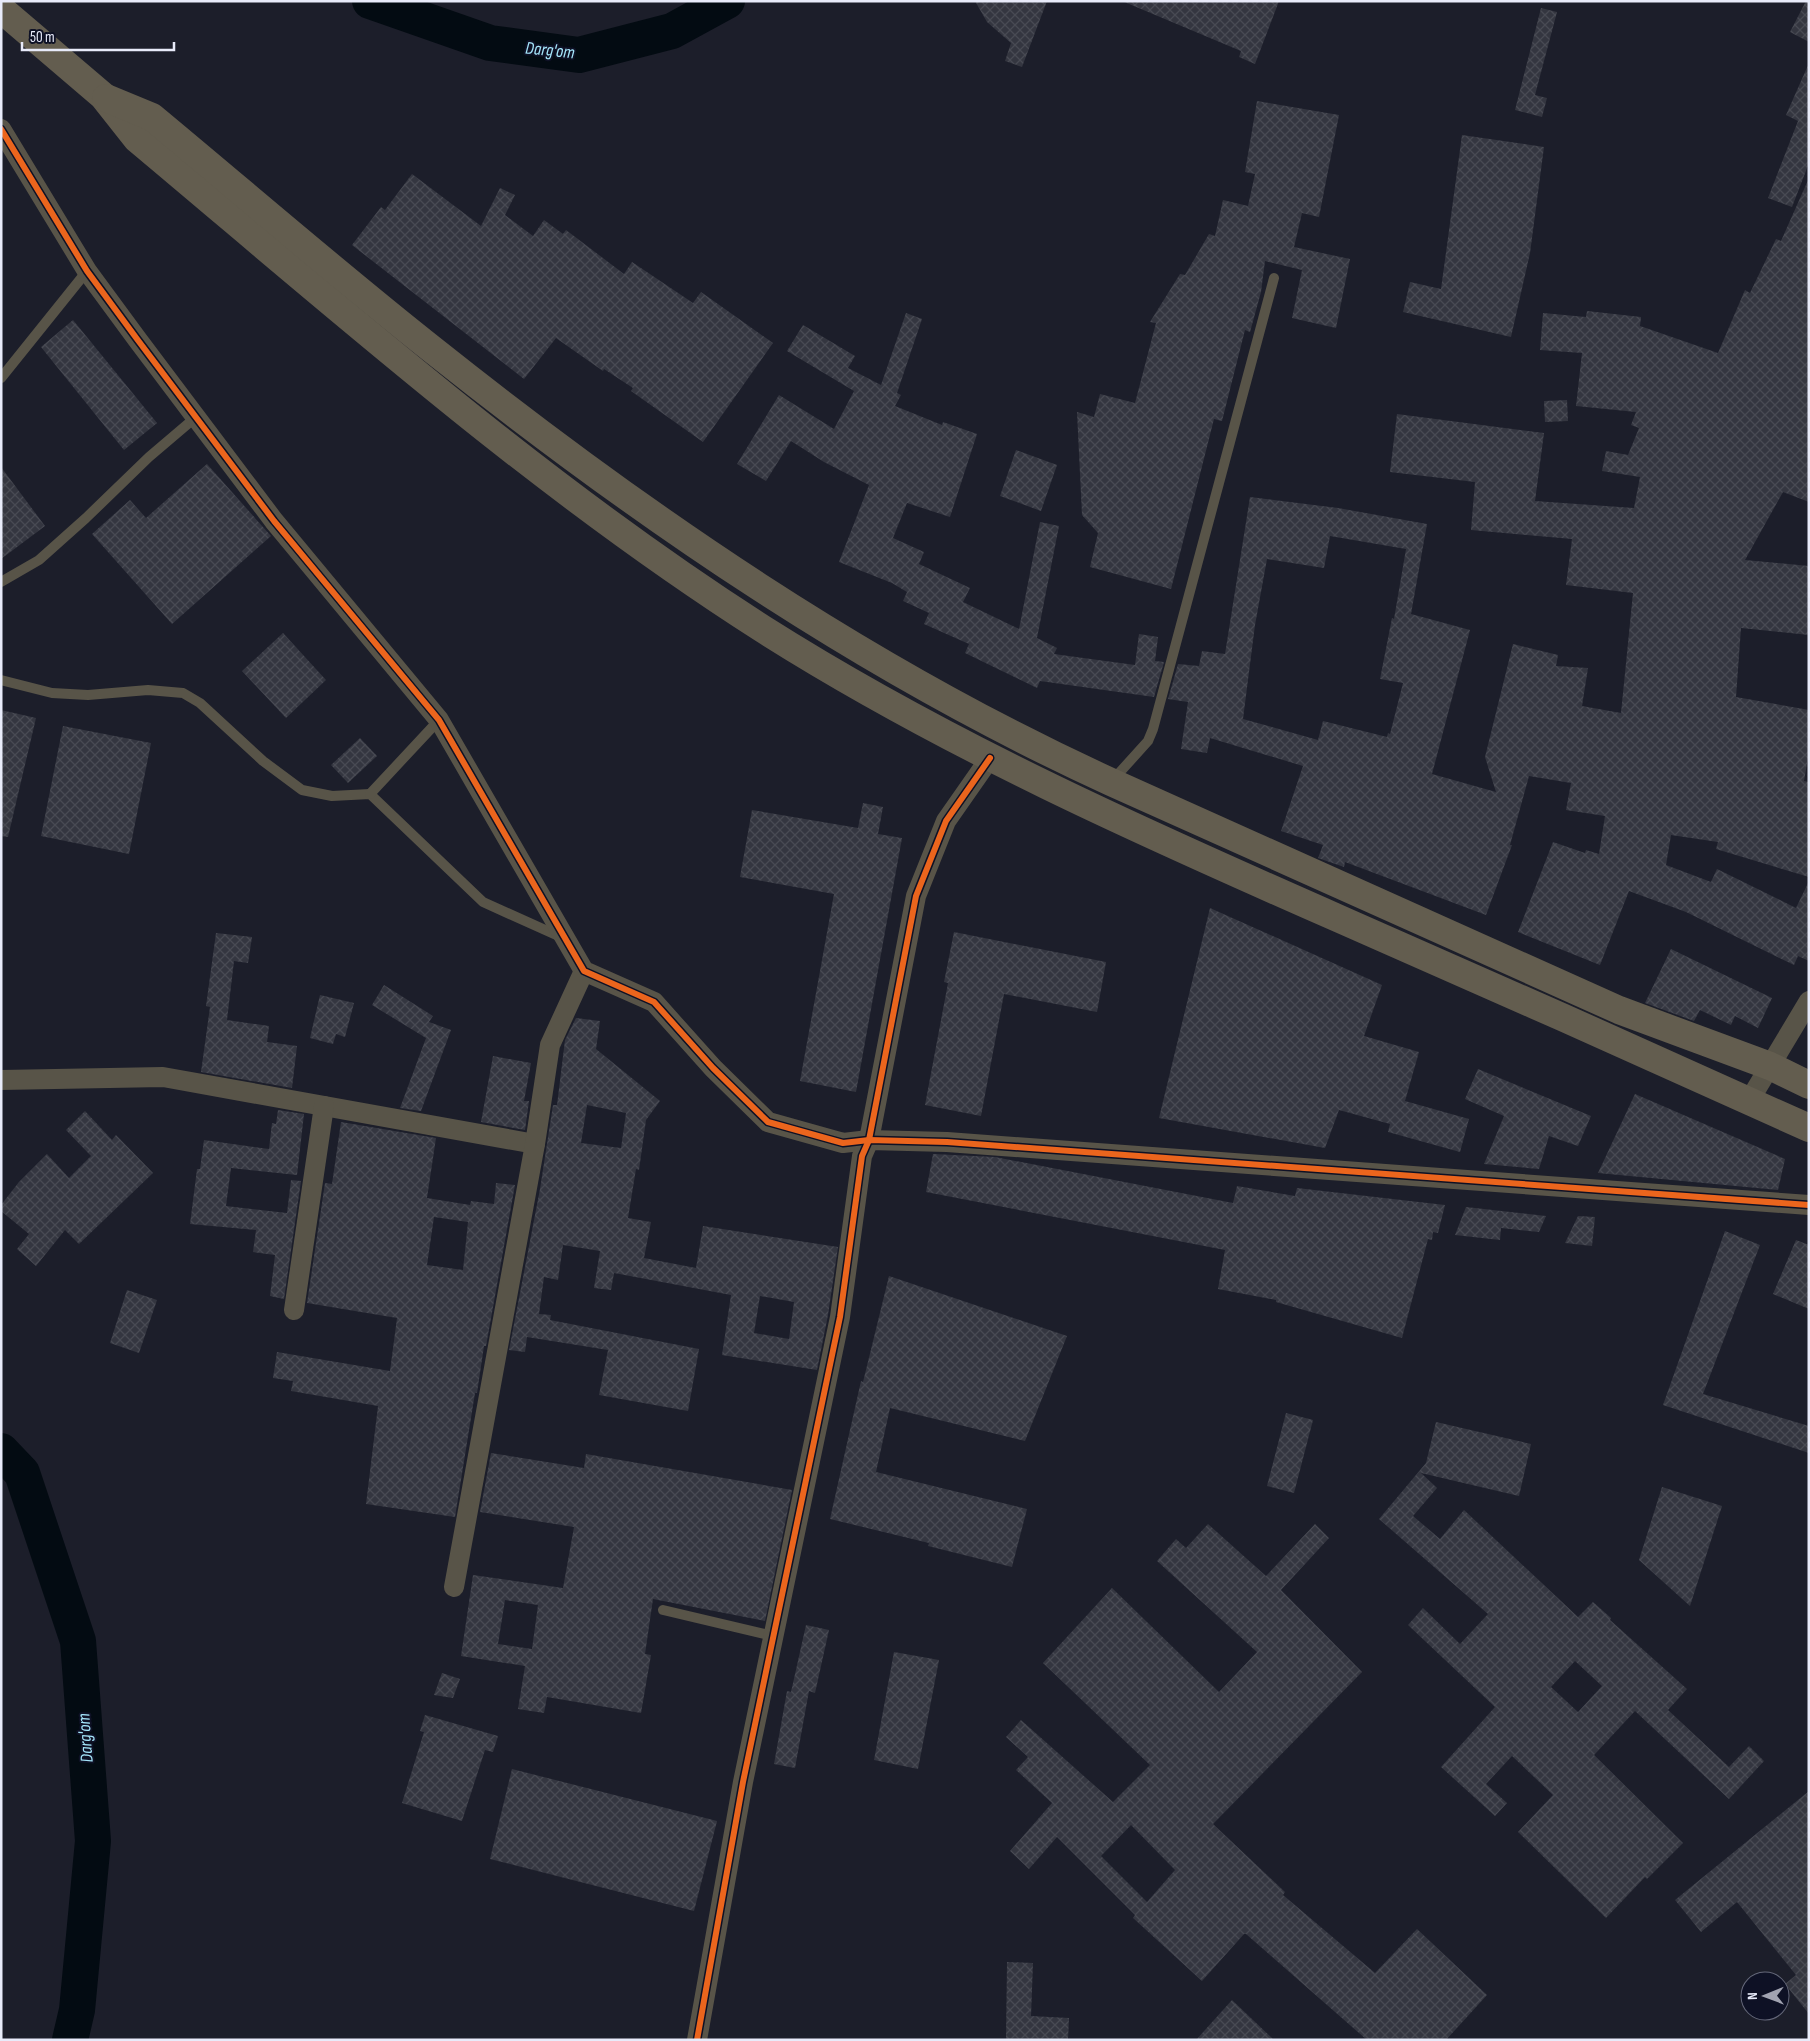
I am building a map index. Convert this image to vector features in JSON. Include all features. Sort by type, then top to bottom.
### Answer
[{"type":"main road","points":[[1,9],[103,96],[137,139],[438,391],[570,496],[762,628],[844,677],[990,758],[1153,837],[1809,1128]]},
{"type":"main road","points":[[103,96],[152,117],[433,351],[606,481],[711,556],[845,642],[1033,746],[1110,782],[1619,1010],[1770,1066],[1808,1083]]},
{"type":"main road","points":[[1409,949],[1420,922]]},
{"type":"street","points":[[1,129],[87,272],[280,528],[439,720],[584,971],[654,1002],[714,1068],[768,1122],[843,1143],[869,1140],[947,1142],[1809,1205]]},
{"type":"street","points":[[697,2040],[743,1782],[840,1317],[862,1156],[869,1140],[916,896],[946,821],[990,758]]},
{"type":"street","points":[[454,1587],[535,1144],[550,1045],[584,971]]},
{"type":"street","points":[[1749,1101],[1809,1001]]},
{"type":"street","points":[[1,1080],[163,1077],[535,1144]]},
{"type":"street","points":[[294,1310],[324,1106]]},
{"type":"lane","points":[[1,378],[87,272]]},
{"type":"lane","points":[[1110,782],[1148,741],[1153,730],[1274,278]]},
{"type":"lane","points":[[1,582],[39,560],[149,457],[196,417]]},
{"type":"lane","points":[[1,680],[52,694],[88,696],[148,690],[183,692],[200,703],[263,761],[302,790],[332,796],[370,794],[439,720]]},
{"type":"lane","points":[[370,794],[483,902],[566,940]]},
{"type":"lane","points":[[663,1610],[774,1636]]},
{"type":"building","points":[[975,1],[1047,1],[1022,67],[1005,61],[1011,43],[987,22]]},
{"type":"building","points":[[1122,1],[1279,1],[1255,64],[1239,57],[1241,51]]},
{"type":"building","points":[[1806,1],[1809,1],[1809,42],[1790,32]]},
{"type":"building","points":[[1541,8],[1557,12],[1535,95],[1547,98],[1542,117],[1515,110]]},
{"type":"building","points":[[1809,63],[1809,163],[1792,207],[1768,198],[1798,121],[1786,115]]},
{"type":"building","points":[[1257,101],[1339,115],[1319,217],[1302,213],[1294,247],[1350,259],[1336,328],[1292,318],[1302,270],[1265,261],[1261,292],[1250,332],[1245,330],[1222,421],[1214,419],[1171,589],[1090,567],[1098,533],[1082,515],[1077,412],[1094,417],[1100,394],[1135,403],[1156,323],[1150,322],[1180,274],[1185,275],[1209,234],[1215,236],[1223,200],[1248,206],[1255,174],[1245,172]]},
{"type":"building","points":[[1462,135],[1544,147],[1530,253],[1511,337],[1403,312],[1410,282],[1441,289]]},
{"type":"building","points":[[412,174],[481,226],[500,188],[515,195],[505,215],[533,236],[544,220],[563,234],[566,230],[624,274],[632,262],[693,303],[701,292],[773,343],[703,442],[631,391],[633,388],[604,369],[603,371],[556,338],[524,379],[352,245],[381,207],[385,210]]},
{"type":"building","points":[[1809,178],[1809,502],[1783,492],[1745,560],[1809,566],[1809,635],[1741,628],[1736,697],[1809,710],[1809,752],[1804,781],[1809,782],[1809,877],[1716,849],[1718,842],[1671,835],[1666,865],[1711,882],[1717,869],[1796,908],[1809,881],[1809,961],[1798,956],[1794,965],[1686,912],[1629,891],[1600,965],[1518,932],[1553,842],[1585,853],[1586,850],[1599,854],[1605,816],[1566,810],[1571,783],[1529,776],[1510,845],[1512,845],[1486,915],[1345,862],[1344,867],[1318,858],[1323,845],[1281,831],[1303,766],[1210,738],[1207,753],[1181,749],[1188,702],[1168,699],[1178,664],[1199,666],[1202,651],[1225,654],[1250,497],[1338,508],[1427,524],[1411,614],[1470,630],[1432,774],[1496,792],[1485,757],[1513,644],[1558,655],[1556,666],[1588,668],[1582,706],[1621,713],[1633,593],[1566,585],[1572,539],[1471,530],[1475,482],[1390,472],[1397,414],[1544,433],[1535,501],[1634,508],[1640,477],[1602,471],[1606,451],[1628,455],[1639,428],[1631,425],[1636,412],[1576,406],[1582,353],[1540,350],[1543,313],[1586,317],[1587,311],[1641,317],[1640,326],[1718,353],[1745,290],[1750,293],[1776,239],[1781,241]],"holes":[[[1330,536],[1406,549],[1394,619],[1392,618],[1380,679],[1403,683],[1390,734],[1388,733],[1387,737],[1323,721],[1318,740],[1243,719],[1255,625],[1267,559],[1324,568]]]},
{"type":"building","points":[[906,313],[922,319],[897,393],[901,395],[895,406],[942,425],[943,422],[977,434],[950,517],[907,503],[893,538],[924,552],[919,564],[970,588],[963,602],[1019,629],[1040,522],[1059,526],[1037,638],[1057,648],[1054,654],[1135,665],[1139,634],[1158,637],[1155,661],[1164,662],[1154,697],[1040,681],[1037,688],[965,653],[969,644],[924,624],[929,613],[903,601],[907,592],[892,583],[839,562],[869,485],[824,462],[791,441],[766,481],[737,464],[779,395],[834,429],[854,391],[787,351],[803,325],[855,356],[848,368],[881,385]]},
{"type":"building","points":[[73,320],[157,423],[124,450],[41,347]]},
{"type":"building","points":[[1567,400],[1568,421],[1545,422],[1544,401]]},
{"type":"building","points":[[1016,450],[1057,465],[1041,511],[1000,496]]},
{"type":"building","points":[[207,464],[271,536],[172,624],[92,534],[130,500],[146,518]]},
{"type":"building","points":[[1,467],[45,526],[1,559]]},
{"type":"building","points":[[283,633],[326,680],[286,718],[242,671]]},
{"type":"building","points":[[1,710],[36,718],[8,837],[1,836]]},
{"type":"building","points":[[63,726],[151,743],[129,854],[41,836]]},
{"type":"building","points":[[360,738],[377,756],[348,783],[331,765]]},
{"type":"building","points":[[863,803],[883,807],[878,834],[902,838],[856,1092],[800,1081],[834,894],[740,877],[752,810],[858,828]]},
{"type":"building","points":[[1210,908],[1382,985],[1364,1036],[1419,1052],[1405,1101],[1469,1119],[1460,1152],[1388,1132],[1390,1124],[1339,1110],[1325,1148],[1159,1118]]},
{"type":"building","points":[[954,932],[1106,962],[1097,1012],[1004,994],[981,1116],[925,1105],[948,983],[944,982]]},
{"type":"building","points":[[216,933],[252,937],[248,963],[234,961],[227,1020],[269,1026],[267,1042],[297,1046],[292,1088],[201,1072],[210,1007],[206,1006]]},
{"type":"building","points":[[1671,949],[1772,998],[1758,1028],[1735,1016],[1731,1025],[1700,1010],[1694,1021],[1645,1003]]},
{"type":"building","points":[[384,985],[433,1016],[429,1022],[451,1030],[421,1111],[400,1108],[426,1038],[372,1005]]},
{"type":"building","points":[[320,995],[354,1003],[345,1037],[336,1034],[333,1044],[310,1038]]},
{"type":"building","points":[[576,1018],[600,1021],[596,1049],[660,1101],[646,1120],[639,1170],[636,1169],[628,1218],[651,1222],[644,1258],[696,1268],[703,1226],[838,1247],[828,1315],[817,1370],[722,1355],[731,1295],[614,1273],[611,1290],[594,1288],[600,1251],[563,1245],[558,1280],[544,1277],[539,1314],[551,1315],[550,1320],[699,1349],[688,1411],[599,1395],[608,1350],[527,1337],[525,1352],[509,1350],[540,1189],[553,1105],[557,1105],[565,1040]],"holes":[[[587,1105],[626,1113],[621,1148],[581,1143]],[[760,1296],[794,1302],[789,1339],[754,1333]]]},
{"type":"building","points":[[493,1056],[531,1063],[524,1101],[529,1101],[525,1130],[481,1122]]},
{"type":"building","points":[[1478,1069],[1591,1116],[1578,1146],[1549,1136],[1539,1169],[1484,1164],[1504,1116],[1465,1099]]},
{"type":"building","points":[[1635,1094],[1785,1159],[1778,1190],[1598,1173]]},
{"type":"building","points":[[278,1110],[304,1114],[297,1175],[231,1168],[226,1206],[287,1213],[291,1180],[301,1181],[284,1299],[270,1296],[275,1255],[253,1252],[256,1230],[190,1224],[197,1169],[200,1169],[204,1140],[269,1149],[272,1123],[276,1124]]},
{"type":"building","points":[[85,1111],[112,1140],[116,1135],[153,1173],[79,1244],[65,1230],[36,1266],[17,1249],[29,1234],[1,1211],[1,1205],[19,1182],[47,1154],[69,1178],[91,1156],[66,1130]]},
{"type":"building","points":[[341,1122],[436,1138],[427,1198],[470,1205],[471,1201],[494,1204],[496,1183],[515,1185],[486,1346],[484,1346],[477,1393],[475,1393],[455,1517],[366,1504],[378,1406],[291,1391],[293,1381],[273,1378],[277,1352],[390,1371],[397,1318],[307,1303],[325,1183],[332,1184]],"holes":[[[434,1217],[468,1222],[463,1270],[427,1265]]]},
{"type":"building","points":[[933,1154],[995,1157],[1233,1203],[1237,1186],[1295,1196],[1297,1188],[1445,1205],[1438,1233],[1433,1232],[1432,1240],[1428,1239],[1402,1338],[1276,1302],[1276,1300],[1218,1289],[1225,1250],[926,1192]]},
{"type":"building","points":[[1466,1207],[1546,1216],[1539,1232],[1501,1228],[1500,1240],[1455,1235]]},
{"type":"building","points":[[1578,1216],[1595,1217],[1592,1246],[1565,1243]]},
{"type":"building","points":[[1725,1231],[1760,1245],[1703,1394],[1809,1426],[1809,1453],[1663,1405]]},
{"type":"building","points":[[1796,1240],[1809,1245],[1809,1309],[1773,1294]]},
{"type":"building","points":[[889,1276],[1067,1336],[1025,1441],[890,1408],[876,1472],[1027,1509],[1012,1567],[928,1546],[929,1543],[830,1519],[861,1381],[863,1382]]},
{"type":"building","points":[[127,1290],[157,1300],[139,1353],[110,1343]]},
{"type":"building","points":[[1286,1413],[1313,1420],[1294,1493],[1267,1486]]},
{"type":"building","points":[[1436,1422],[1531,1444],[1519,1496],[1421,1473],[1437,1488],[1413,1516],[1440,1539],[1464,1510],[1578,1617],[1593,1602],[1611,1618],[1610,1620],[1687,1689],[1668,1710],[1729,1767],[1749,1746],[1764,1761],[1729,1799],[1635,1711],[1594,1755],[1683,1843],[1647,1879],[1645,1877],[1606,1918],[1518,1832],[1553,1795],[1512,1756],[1486,1784],[1507,1803],[1495,1816],[1441,1767],[1495,1707],[1408,1625],[1423,1608],[1460,1644],[1488,1614],[1379,1519],[1426,1463]],"holes":[[[1575,1661],[1602,1686],[1578,1712],[1551,1687]]]},
{"type":"building","points":[[491,1453],[584,1468],[586,1454],[792,1490],[765,1621],[653,1599],[645,1654],[651,1655],[641,1713],[547,1697],[544,1713],[518,1709],[525,1666],[461,1656],[473,1575],[563,1588],[574,1527],[480,1512]],"holes":[[[505,1600],[538,1605],[532,1649],[498,1644]]]},
{"type":"building","points":[[1662,1487],[1722,1506],[1690,1606],[1639,1560]]},
{"type":"building","points":[[1208,1524],[1266,1576],[1315,1524],[1329,1538],[1281,1590],[1362,1672],[1213,1824],[1285,1892],[1283,1895],[1375,1973],[1417,1929],[1487,1995],[1446,2040],[1367,2040],[1246,1934],[1202,1981],[1133,1918],[1135,1915],[1057,1837],[1029,1869],[1010,1851],[1052,1803],[1016,1770],[1028,1757],[1006,1737],[1021,1720],[1113,1802],[1150,1765],[1043,1663],[1112,1588],[1219,1692],[1257,1652],[1157,1561],[1176,1539],[1186,1548]],"holes":[[[1131,1825],[1175,1870],[1147,1902],[1101,1856]]]},
{"type":"building","points":[[806,1625],[829,1630],[815,1693],[809,1691],[795,1768],[774,1764],[787,1691],[791,1692]]},
{"type":"building","points":[[894,1652],[939,1660],[918,1769],[874,1760]]},
{"type":"building","points":[[442,1673],[460,1679],[453,1698],[434,1695]]},
{"type":"building","points":[[425,1715],[498,1736],[493,1752],[485,1750],[462,1821],[402,1803],[424,1732],[420,1731]]},
{"type":"building","points":[[512,1769],[717,1821],[694,1911],[490,1859]]},
{"type":"building","points":[[1809,1791],[1809,2014],[1790,1990],[1790,1980],[1796,1975],[1737,1902],[1701,1932],[1675,1900]]},
{"type":"building","points":[[1007,1962],[1033,1963],[1031,2016],[1069,2018],[1068,2040],[1006,2039]]},
{"type":"building","points":[[1232,2000],[1274,2040],[1196,2040]]},
{"type":"waterway","name":"Darg'om","points":[[370,1],[490,43],[579,55],[672,31],[727,1]]},
{"type":"waterway","name":"Darg'om","points":[[1,1451],[22,1473],[78,1641],[93,1841],[77,2010],[70,2040]]},
{"type":"cycle path","points":[[1,129],[87,271],[137,339],[274,521],[439,720],[584,971],[654,1002],[713,1068],[768,1122],[843,1143],[869,1140],[947,1142],[1809,1205]]},
{"type":"cycle path","points":[[697,2040],[743,1782],[840,1317],[862,1156],[869,1140],[916,896],[946,821],[990,758]]}]
